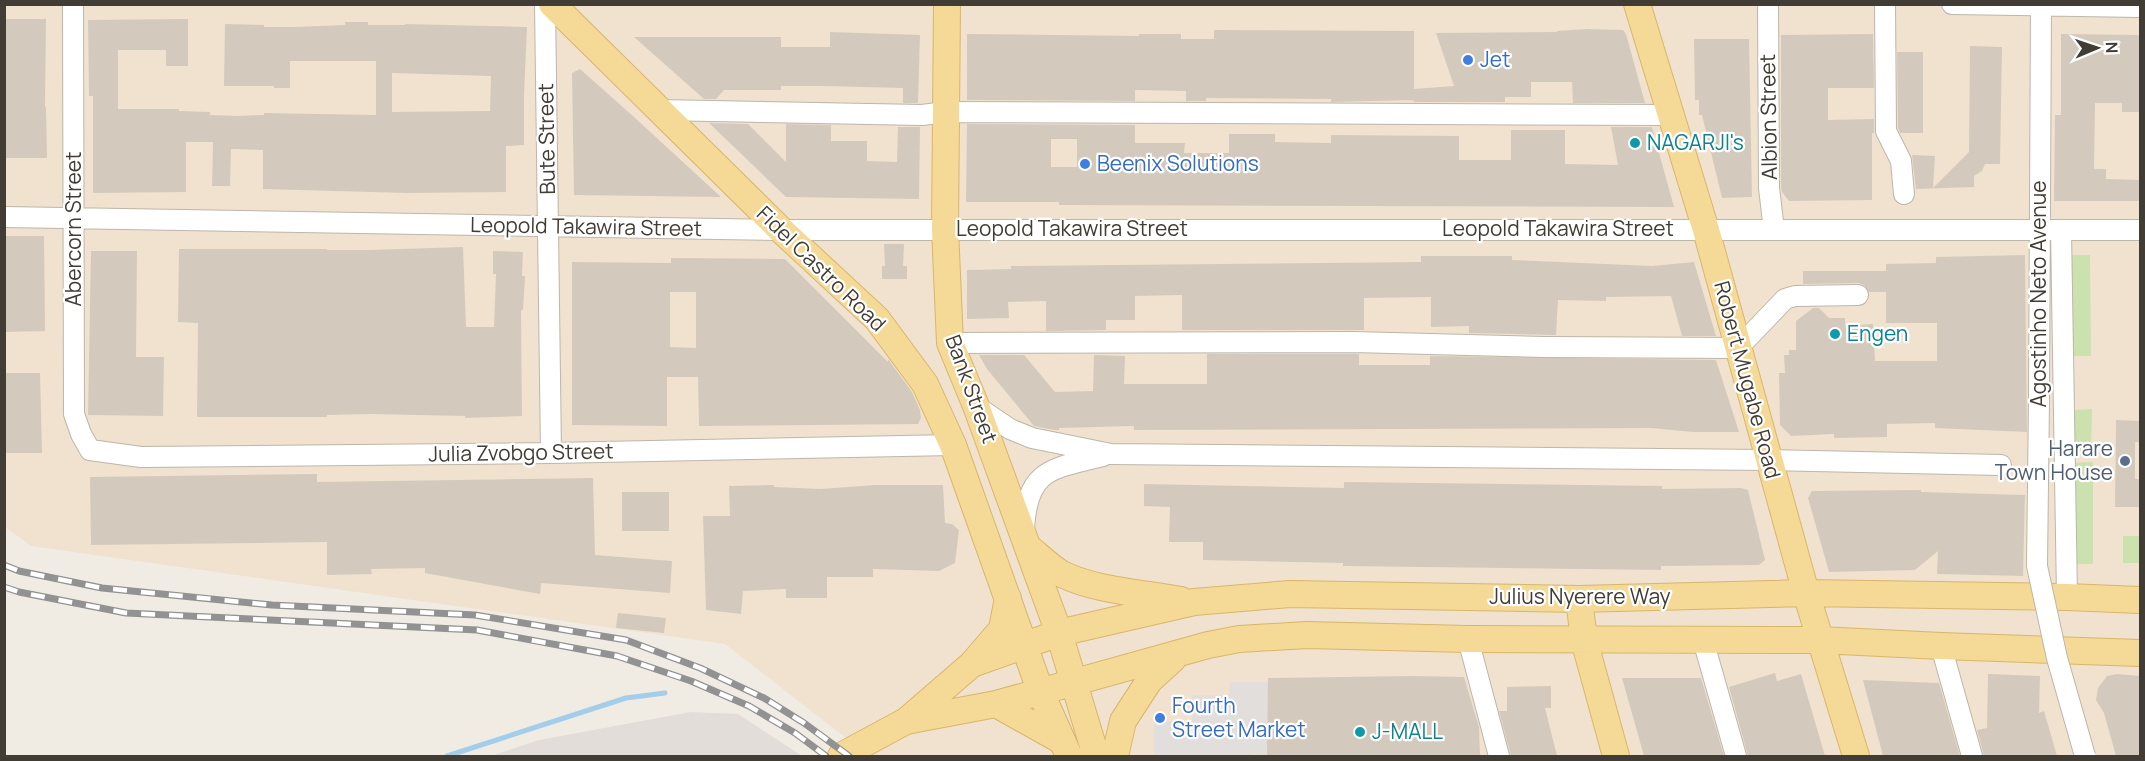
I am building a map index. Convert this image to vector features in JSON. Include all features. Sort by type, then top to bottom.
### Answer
[{"type":"main road","name":"Fidel Castro Road","points":[[552,4],[781,230],[877,319],[925,384],[953,445],[1041,693],[1066,749]]},
{"type":"main road","name":"Bank Street","points":[[947,4],[945,229],[950,343],[976,406],[1059,633],[1096,756]]},
{"type":"main road","name":"Robert Mugabe Road","points":[[1637,4],[1706,230],[1806,594],[1856,756]]},
{"type":"main road","points":[[1026,541],[1061,573],[1093,585],[1194,602]]},
{"type":"main road","name":"Julius Nyerere Way","points":[[972,664],[1059,633],[1194,602],[1290,594],[1579,599],[1806,594],[2140,600]]},
{"type":"main road","points":[[841,756],[906,721],[972,664],[1002,629],[1008,598]]},
{"type":"main road","points":[[1579,599],[1584,640],[1616,756]]},
{"type":"main road","name":"Julius Nyerere Way","points":[[906,721],[1041,693],[1208,645],[1239,639],[1307,635],[1468,639],[1820,640],[2140,653]]},
{"type":"main road","points":[[1115,756],[1123,721],[1149,681],[1178,655]]},
{"type":"main road","points":[[996,704],[1066,749]]},
{"type":"street","name":"Abercorn Street","points":[[73,4],[74,414],[90,450]]},
{"type":"street","name":"Bute Street","points":[[545,4],[551,453]]},
{"type":"street","name":"Albion Street","points":[[1768,4],[1769,188],[1774,230]]},
{"type":"street","points":[[1885,4],[1886,131],[1901,161],[1905,194]]},
{"type":"street","points":[[1952,4],[2139,6]]},
{"type":"street","name":"Agostinho Neto Avenue","points":[[2041,5],[2037,566],[2057,658],[2085,756]]},
{"type":"street","points":[[659,110],[922,115],[946,112],[1671,115]]},
{"type":"street","name":"Leopold Takawira Street","points":[[4,217],[781,230],[2140,230]]},
{"type":"street","points":[[2061,230],[2067,597]]},
{"type":"street","points":[[950,343],[1342,342],[1544,347],[1738,348],[1785,298],[1858,295]]},
{"type":"street","points":[[976,406],[1010,429],[1032,438],[1111,454],[1768,460],[2001,465]]},
{"type":"street","name":"Julia Zvobgo Street","points":[[90,450],[141,457],[551,453],[953,445]]},
{"type":"street","points":[[1026,541],[1025,509],[1030,489],[1045,474],[1060,466],[1111,454]]},
{"type":"street","points":[[1468,639],[1499,756]]},
{"type":"street","points":[[1703,640],[1736,756]]},
{"type":"street","points":[[1941,646],[1972,756]]},
{"type":"shaded area","points":[[5,5],[2140,5],[2140,756],[869,756],[725,644],[31,546],[5,527]]},
{"type":"shaded area","points":[[1230,682],[1268,682],[1267,755],[1154,756],[1154,722],[1192,722],[1192,695],[1229,695]]},
{"type":"shaded area","points":[[691,712],[738,714],[802,756],[491,756],[539,740]]},
{"type":"green space","points":[[2069,255],[2090,255],[2091,356],[2070,356]]},
{"type":"green space","points":[[2092,409],[2091,452],[2074,451],[2073,410]]},
{"type":"green space","points":[[2093,462],[2093,564],[2072,564],[2071,463]]},
{"type":"green space","points":[[2123,536],[2140,536],[2140,563],[2123,563]]},
{"type":"building","points":[[4,19],[46,19],[47,158],[4,158]]},
{"type":"building","points":[[188,19],[188,66],[166,66],[166,50],[118,50],[118,109],[179,109],[179,111],[210,112],[210,115],[237,116],[264,115],[264,113],[376,115],[376,61],[290,61],[290,88],[224,86],[225,24],[294,27],[368,22],[368,25],[527,27],[524,145],[506,146],[506,192],[406,193],[263,189],[263,150],[231,149],[230,186],[212,186],[213,142],[186,142],[186,192],[93,193],[93,96],[89,96],[88,20]],"holes":[[[392,73],[491,76],[490,111],[392,112]]]},
{"type":"building","points":[[1588,29],[1623,30],[1645,103],[1573,103],[1572,82],[1531,82],[1531,97],[1505,97],[1505,102],[1414,102],[1414,89],[1454,86],[1436,33],[1557,32]]},
{"type":"building","points":[[1214,30],[1414,31],[1414,100],[1331,102],[1331,99],[1206,98],[1206,101],[1186,101],[1186,91],[1135,90],[1135,101],[967,100],[967,34],[1139,36],[1139,34],[1181,34],[1181,39],[1214,39]]},
{"type":"building","points":[[830,32],[920,35],[918,103],[903,103],[903,88],[823,86],[781,86],[781,90],[724,90],[716,99],[704,99],[634,37],[781,37],[781,47],[830,47]]},
{"type":"building","points":[[1873,34],[1874,88],[1828,88],[1828,120],[1874,119],[1872,200],[1789,201],[1781,187],[1781,35]]},
{"type":"building","points":[[2061,34],[2140,35],[2140,112],[2122,112],[2122,103],[2095,103],[2094,169],[2106,169],[2106,179],[2140,180],[2140,201],[2054,201],[2055,115],[2061,115]]},
{"type":"building","points":[[1694,39],[1749,39],[1752,197],[1722,198],[1702,115],[1699,115],[1699,100],[1695,100]]},
{"type":"building","points":[[1970,46],[2002,47],[2000,164],[1985,164],[1982,171],[1974,176],[1974,187],[1916,189],[1912,155],[1935,156],[1933,188],[1969,152]]},
{"type":"building","points":[[1897,52],[1923,52],[1923,133],[1900,133],[1898,128]]},
{"type":"building","points":[[580,69],[721,197],[574,195],[572,73]]},
{"type":"building","points":[[709,123],[748,124],[786,162],[786,124],[831,125],[831,141],[867,141],[867,161],[897,162],[898,127],[920,127],[919,199],[786,197]]},
{"type":"building","points":[[967,124],[1135,125],[1135,143],[1185,143],[1184,153],[1229,153],[1229,134],[1275,134],[1275,142],[1331,143],[1331,135],[1459,136],[1459,160],[1511,160],[1511,130],[1565,130],[1565,164],[1618,165],[1611,127],[1652,127],[1674,207],[1059,205],[1059,202],[966,202]],"holes":[[[1051,139],[1077,139],[1077,167],[1051,167]]]},
{"type":"building","points":[[4,236],[44,236],[45,331],[4,332]]},
{"type":"building","points":[[884,244],[904,244],[903,266],[907,266],[907,279],[882,279],[882,266],[885,266]]},
{"type":"building","points":[[463,247],[466,327],[494,327],[496,274],[493,274],[493,251],[523,252],[522,276],[525,276],[523,310],[521,310],[522,416],[465,418],[465,416],[370,414],[327,415],[327,417],[197,417],[198,323],[178,322],[179,249],[369,250]]},
{"type":"building","points":[[91,251],[137,251],[136,357],[164,357],[163,416],[88,415]]},
{"type":"building","points":[[2025,255],[2027,432],[1935,428],[1935,423],[1887,424],[1887,437],[1834,438],[1834,434],[1791,436],[1780,425],[1779,373],[1785,373],[1784,355],[1789,355],[1789,350],[1796,350],[1796,321],[1813,308],[1819,308],[1829,318],[1845,318],[1845,326],[1873,324],[1875,361],[1937,361],[1937,323],[1886,323],[1886,292],[1869,292],[1864,285],[1858,283],[1803,284],[1803,271],[1886,271],[1886,264],[1936,263],[1936,257]]},
{"type":"building","points":[[1421,256],[1512,256],[1512,260],[1652,266],[1694,262],[1716,336],[1682,336],[1671,296],[1606,297],[1606,301],[1558,300],[1556,335],[1469,333],[1469,326],[1431,327],[1431,297],[1364,298],[1364,330],[1182,330],[1182,295],[1135,296],[1135,320],[1106,320],[1106,330],[1046,331],[1046,301],[1008,302],[1009,318],[967,319],[967,270],[1011,269],[1011,266],[1421,262]]},
{"type":"building","points":[[671,258],[785,259],[888,362],[888,359],[912,392],[920,410],[921,418],[918,424],[699,426],[698,377],[667,377],[667,426],[572,425],[572,262],[671,263]],"holes":[[[670,292],[696,292],[696,348],[670,347]]]},
{"type":"building","points":[[1207,354],[1359,354],[1359,365],[1430,365],[1430,356],[1716,360],[1739,432],[1693,432],[1651,428],[1134,430],[1134,426],[1054,430],[1034,426],[987,369],[979,355],[1024,355],[1055,392],[1093,391],[1094,355],[1125,356],[1124,384],[1207,384]]},
{"type":"building","points":[[4,373],[40,373],[42,453],[4,453]]},
{"type":"building","name":"Harare Town House","points":[[2116,420],[2140,421],[2140,442],[2135,442],[2135,479],[2140,479],[2140,507],[2115,507]]},
{"type":"building","points":[[317,474],[317,482],[593,478],[595,555],[672,561],[670,593],[541,583],[540,594],[425,573],[425,568],[371,569],[372,574],[327,575],[327,542],[91,545],[90,477]]},
{"type":"building","points":[[1344,482],[1662,486],[1662,489],[1741,488],[1748,490],[1765,560],[1759,565],[1661,566],[1661,570],[1343,566],[1343,563],[1203,560],[1203,542],[1169,542],[1170,507],[1144,506],[1144,484],[1344,488]]},
{"type":"building","points":[[774,485],[774,487],[821,489],[875,485],[943,485],[945,523],[952,524],[959,530],[955,563],[939,571],[873,569],[873,577],[827,577],[827,598],[786,598],[786,589],[743,591],[741,614],[706,610],[703,516],[730,516],[729,486]]},
{"type":"building","points":[[1921,490],[1921,492],[2025,495],[2023,576],[1937,574],[1938,551],[1915,570],[1829,572],[1808,498],[1812,491]]},
{"type":"building","points":[[622,492],[669,492],[669,531],[622,531]]},
{"type":"building","points":[[618,613],[666,618],[664,633],[616,628]]},
{"type":"building","points":[[1775,673],[1777,681],[1801,674],[1825,756],[1748,756],[1729,687]]},
{"type":"building","points":[[1988,674],[2040,676],[2039,713],[2044,711],[2057,756],[1984,756],[1977,730],[1987,728]]},
{"type":"building","points":[[2117,674],[2140,676],[2140,756],[2116,756],[2104,713],[2096,700],[2098,688],[2107,676]]},
{"type":"building","points":[[1464,677],[1479,727],[1480,756],[1267,755],[1268,678]]},
{"type":"building","points":[[1622,678],[1701,678],[1724,756],[1644,756]]},
{"type":"building","points":[[1863,680],[1939,683],[1960,756],[1883,756]]},
{"type":"building","points":[[1551,686],[1551,708],[1545,708],[1557,756],[1511,756],[1499,711],[1507,711],[1507,687]]},
{"type":"waterway","points":[[447,756],[626,698],[665,693]]},
{"type":"railway","points":[[4,565],[19,571],[102,588],[272,605],[475,615],[626,640],[700,668],[764,698],[804,723],[849,756]]},
{"type":"railway","points":[[4,587],[126,613],[477,630],[617,656],[691,681],[749,706],[795,733],[826,756]]},
{"type":"place","name":"Jet","points":[[1468,60]]},
{"type":"place","name":"NAGARJI's","points":[[1635,143]]},
{"type":"place","name":"Beenix Solutions","points":[[1085,164]]},
{"type":"place","name":"Engen","points":[[1835,334]]},
{"type":"place","name":"Harare Town House","points":[[2125,461]]},
{"type":"place","name":"Fourth Street Market","points":[[1160,718]]},
{"type":"place","name":"J-MALL","points":[[1360,732]]}]
